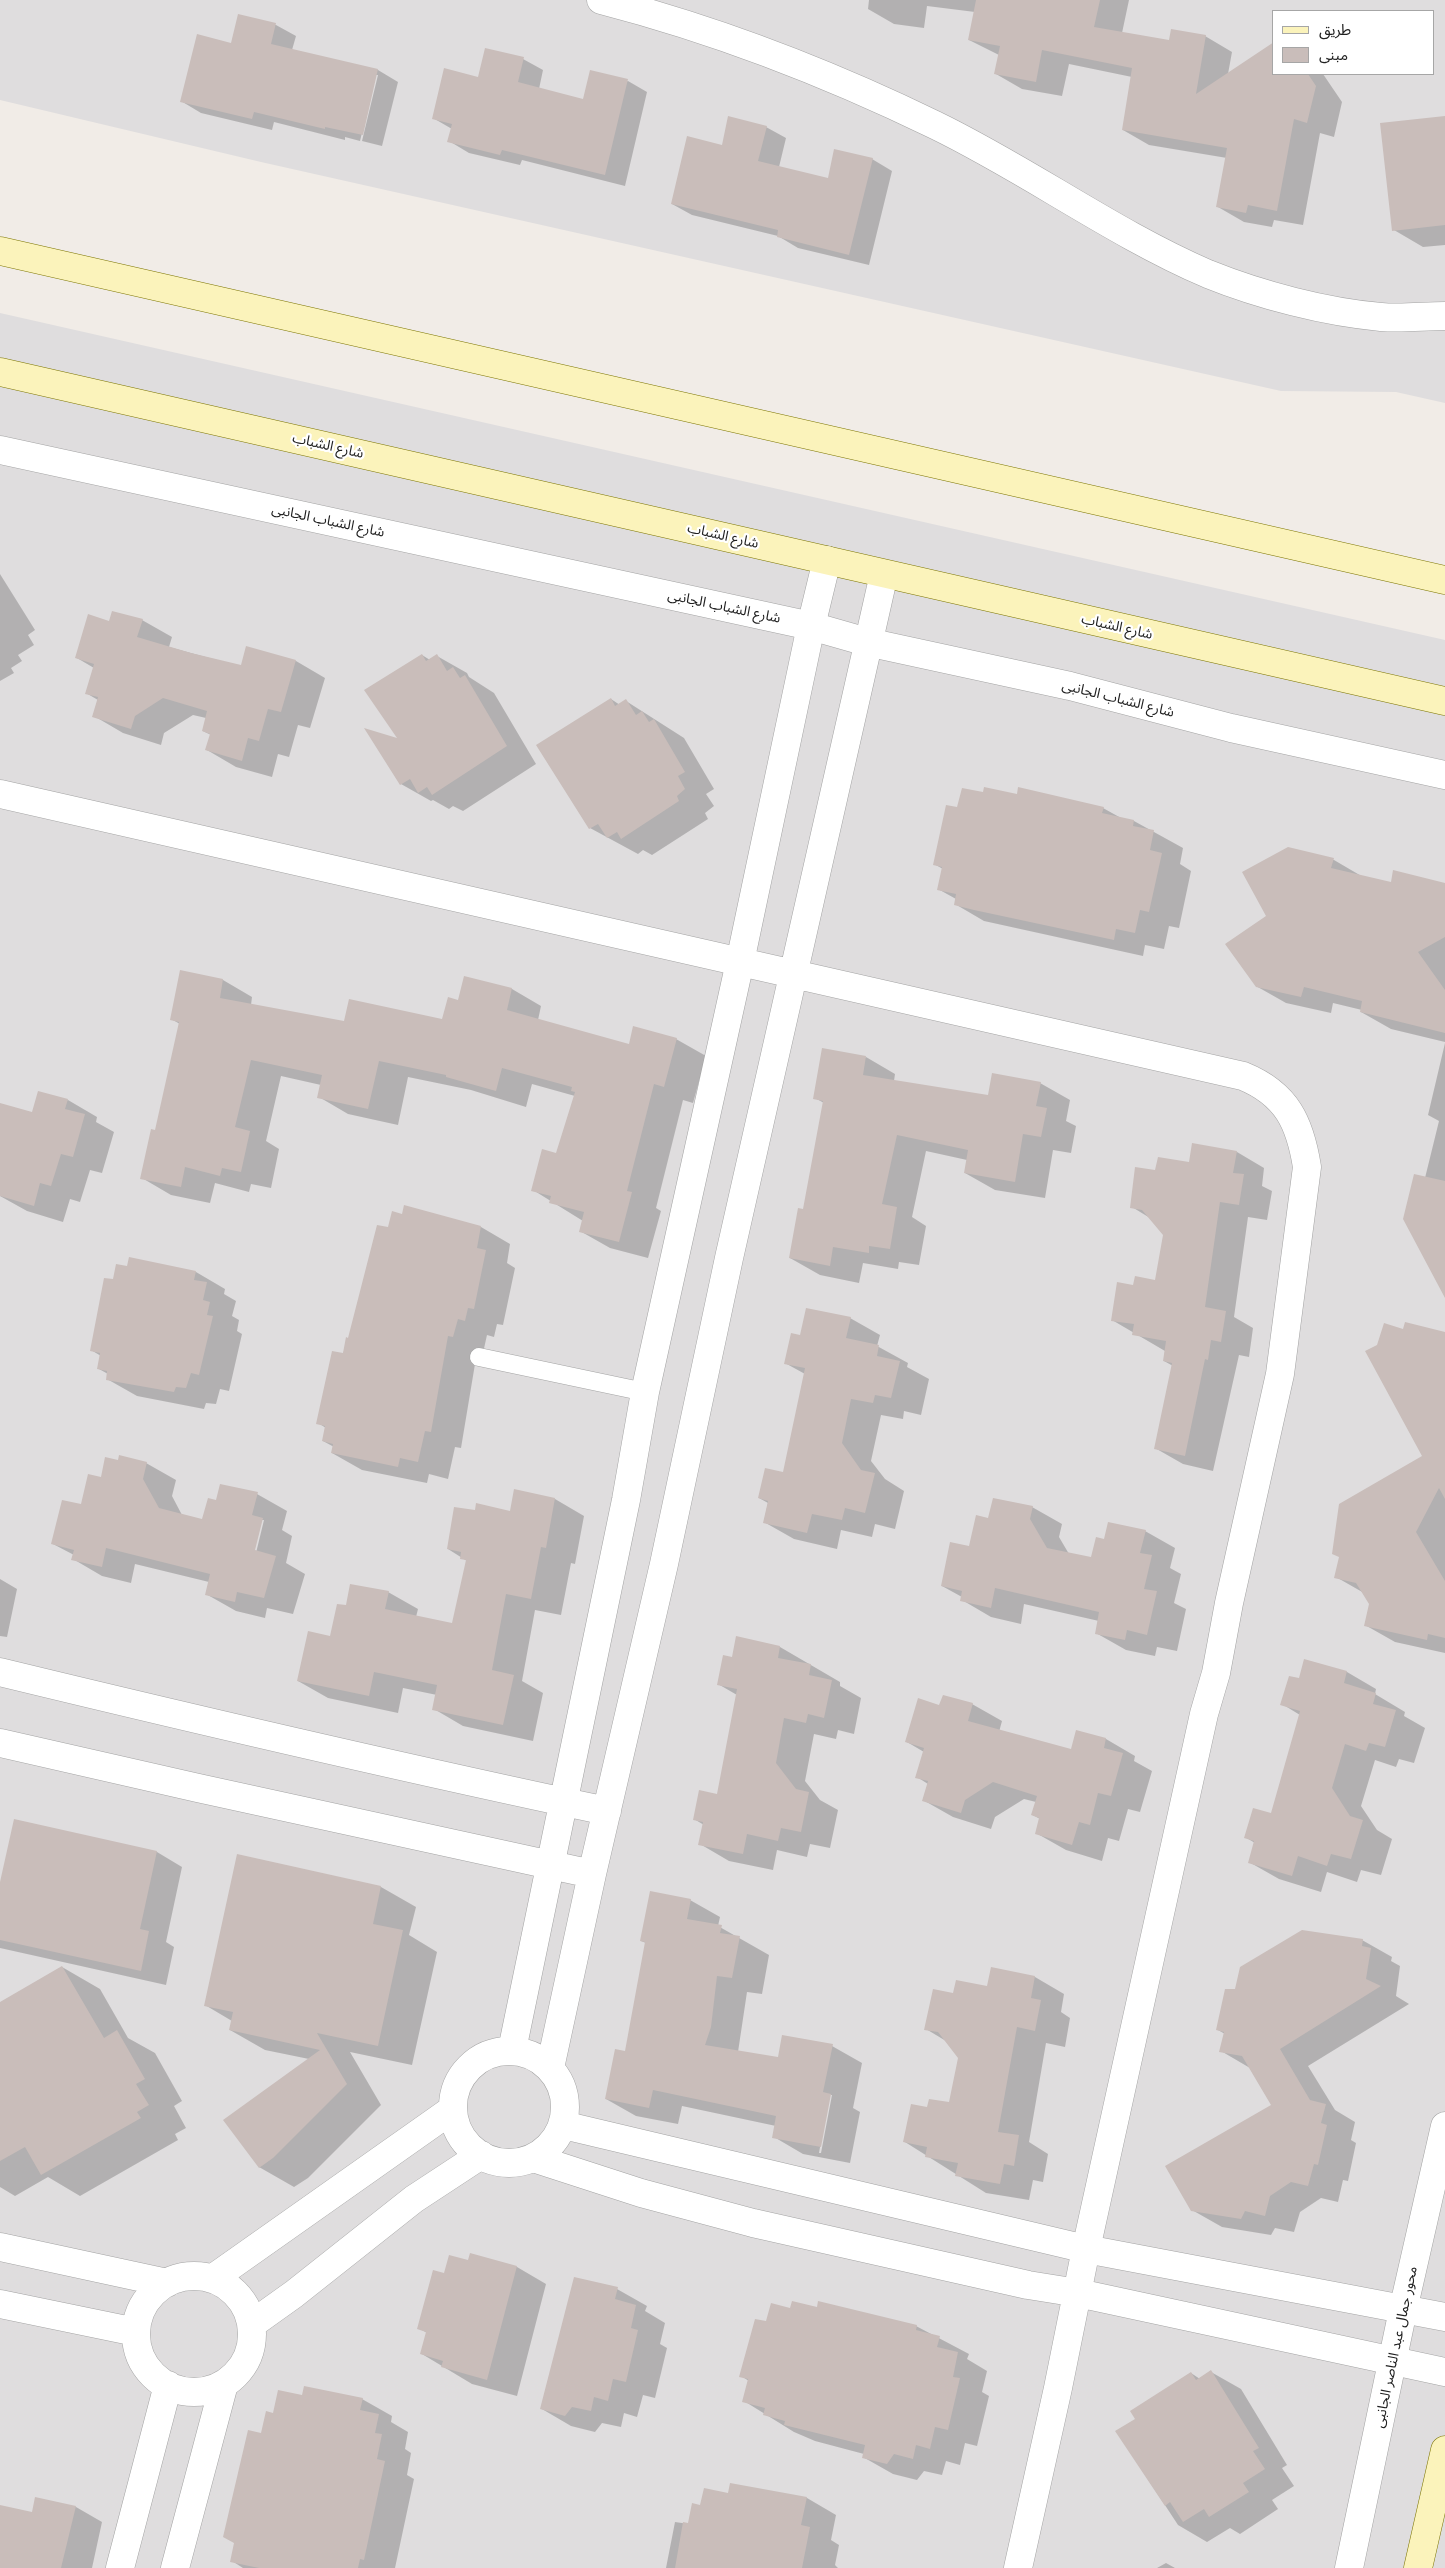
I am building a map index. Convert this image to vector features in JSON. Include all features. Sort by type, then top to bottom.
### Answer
[{"type":"main road","points":[[0,251],[1445,580]]},
{"type":"main road","name":"شارع الشباب","points":[[0,372],[1445,701]]},
{"type":"main road","points":[[1418,2568],[1445,2450]]},
{"type":"street","points":[[601,0],[633,8],[750,48],[866,94],[936,126],[1117,228],[1209,274],[1294,302],[1382,317],[1445,316]]},
{"type":"street","name":"شارع الشباب الجانبى","points":[[0,450],[811,626],[867,642],[1070,686],[1231,728],[1445,775]]},
{"type":"street","points":[[512,2050],[626,1500],[645,1392],[740,962],[811,626],[827,560]]},
{"type":"street","points":[[550,2068],[867,642],[884,574]]},
{"type":"street","points":[[0,794],[1243,1076],[1257,1082],[1292,1115],[1302,1137],[1307,1167],[1280,1374],[1229,1603],[1216,1673],[1204,1714],[1086,2249],[1018,2568]]},
{"type":"street","points":[[0,1672],[222,1726],[607,1811]]},
{"type":"street","points":[[0,1742],[592,1874]]},
{"type":"street","points":[[512,2050],[533,2055],[550,2068],[559,2080],[565,2095],[566,2111],[563,2125],[551,2144],[533,2158],[516,2163],[498,2162],[481,2155],[470,2147],[461,2136],[453,2109],[454,2094],[460,2079],[469,2067],[482,2057],[496,2052],[512,2050]]},
{"type":"street","points":[[212,2279],[453,2109]]},
{"type":"street","points":[[563,2125],[1086,2249],[1445,2317]]},
{"type":"street","name":"محور جمال عبد الناصر الجانبى","points":[[1349,2568],[1403,2310],[1445,2126]]},
{"type":"street","points":[[252,2324],[294,2294],[414,2199],[481,2155]]},
{"type":"street","points":[[533,2158],[641,2194],[753,2223],[1028,2285],[1078,2293],[1445,2372]]},
{"type":"street","points":[[0,2247],[167,2283]]},
{"type":"street","points":[[189,2277],[212,2279],[226,2286],[238,2296],[247,2309],[252,2324],[252,2342],[247,2358],[237,2373],[224,2384],[210,2390],[196,2392],[168,2386],[148,2369],[141,2358],[136,2332],[142,2309],[149,2299],[167,2283],[189,2277]]},
{"type":"street","points":[[0,2304],[136,2332]]},
{"type":"street","points":[[175,2568],[224,2384]]},
{"type":"street","points":[[120,2568],[168,2386]]},
{"type":"lane","points":[[479,1357],[645,1392]]},
{"type":"shaded area","points":[[0,0],[1445,0],[1445,403],[1396,392],[1281,391],[261,162],[0,100]]},
{"type":"shaded area","points":[[0,313],[1445,640],[1445,2568],[0,2568]]},
{"type":"building","points":[[976,0],[1100,0],[1094,27],[1169,40],[1171,29],[1206,35],[1196,94],[1272,43],[1272,75],[1309,75],[1316,86],[1307,123],[1294,119],[1277,211],[1248,205],[1246,213],[1216,207],[1227,148],[1122,130],[1132,68],[1042,50],[1036,82],[994,74],[1000,46],[968,40]]},
{"type":"building","points":[[238,14],[276,23],[271,44],[378,69],[363,135],[325,127],[325,129],[254,112],[252,119],[180,102],[197,34],[231,43]]},
{"type":"building","points":[[485,48],[524,57],[518,82],[583,99],[590,70],[628,79],[605,175],[502,150],[500,155],[447,142],[452,124],[432,119],[444,68],[478,77]]},
{"type":"building","points":[[728,116],[767,126],[758,161],[828,178],[834,149],[873,158],[849,255],[777,237],[778,230],[671,204],[687,136],[722,145]]},
{"type":"building","points":[[1445,116],[1445,225],[1392,231],[1380,123]]},
{"type":"building","points":[[112,611],[143,619],[137,637],[191,653],[241,665],[246,646],[296,660],[281,712],[268,709],[259,741],[248,738],[242,761],[205,750],[210,734],[202,731],[207,711],[163,698],[135,716],[131,729],[92,717],[98,697],[85,694],[94,664],[75,658],[88,614],[109,621]]},
{"type":"building","points":[[422,654],[426,661],[437,654],[447,671],[453,667],[460,678],[465,675],[507,746],[432,795],[427,787],[418,793],[410,779],[400,785],[364,728],[397,738],[364,690]]},
{"type":"building","points":[[611,698],[615,706],[626,699],[636,715],[642,711],[649,722],[654,719],[685,772],[678,776],[685,789],[677,796],[679,801],[621,839],[617,832],[607,838],[598,824],[589,829],[536,745]]},
{"type":"building","points":[[984,787],[1017,794],[1018,787],[1104,807],[1102,813],[1134,820],[1133,826],[1154,830],[1150,850],[1162,853],[1149,912],[1140,910],[1135,933],[1116,929],[1114,940],[974,910],[954,905],[956,894],[937,890],[942,867],[933,865],[946,805],[957,807],[962,788],[983,792]]},
{"type":"building","points":[[1288,847],[1334,858],[1331,868],[1391,882],[1393,870],[1445,883],[1445,937],[1418,952],[1445,990],[1445,1033],[1360,1012],[1362,1001],[1304,987],[1301,997],[1256,987],[1225,944],[1266,916],[1242,872]]},
{"type":"building","points":[[180,970],[223,979],[220,998],[344,1021],[349,999],[442,1019],[448,997],[458,1000],[464,976],[512,988],[507,1010],[629,1044],[633,1026],[677,1038],[664,1087],[654,1084],[627,1191],[632,1192],[619,1242],[579,1232],[584,1212],[549,1203],[551,1196],[531,1191],[542,1149],[556,1153],[575,1092],[571,1091],[572,1087],[502,1068],[496,1091],[446,1077],[446,1075],[379,1061],[368,1109],[317,1098],[322,1075],[251,1060],[235,1127],[250,1131],[241,1172],[222,1168],[220,1176],[185,1167],[181,1187],[140,1179],[151,1129],[155,1130],[179,1022],[170,1020]]},
{"type":"building","points":[[822,1048],[866,1056],[863,1075],[988,1095],[992,1073],[1041,1082],[1036,1106],[1047,1108],[1041,1137],[1023,1134],[1015,1182],[964,1173],[968,1150],[897,1135],[882,1204],[897,1207],[890,1249],[869,1246],[869,1253],[833,1247],[830,1266],[789,1258],[798,1208],[803,1209],[823,1101],[813,1099]]},
{"type":"building","points":[[38,1091],[68,1099],[65,1109],[85,1114],[73,1157],[61,1154],[51,1186],[40,1183],[34,1206],[0,1196],[0,1103],[32,1112]]},
{"type":"building","points":[[1192,1143],[1237,1151],[1233,1173],[1244,1174],[1239,1205],[1220,1202],[1205,1307],[1226,1311],[1221,1342],[1211,1340],[1208,1360],[1205,1359],[1185,1456],[1154,1449],[1172,1363],[1163,1361],[1166,1341],[1132,1335],[1134,1324],[1111,1321],[1117,1282],[1133,1285],[1135,1276],[1155,1280],[1163,1235],[1142,1210],[1130,1208],[1135,1167],[1155,1170],[1158,1157],[1189,1162]]},
{"type":"building","points":[[1414,1174],[1445,1181],[1445,1298],[1403,1219]]},
{"type":"building","points":[[404,1205],[481,1226],[477,1248],[486,1250],[474,1309],[468,1308],[465,1321],[458,1319],[453,1337],[448,1336],[431,1432],[425,1431],[418,1462],[400,1458],[398,1467],[331,1453],[333,1444],[322,1441],[325,1426],[316,1424],[332,1351],[343,1353],[377,1225],[388,1227],[392,1211],[402,1214]]},
{"type":"building","points":[[129,1257],[196,1271],[194,1280],[207,1282],[203,1300],[210,1302],[207,1315],[213,1316],[199,1375],[191,1373],[186,1388],[176,1387],[174,1392],[106,1380],[107,1371],[97,1369],[100,1353],[90,1351],[104,1278],[113,1279],[116,1264],[127,1266]]},
{"type":"building","points":[[806,1308],[851,1317],[846,1338],[879,1345],[877,1356],[900,1361],[891,1398],[875,1395],[873,1403],[851,1399],[842,1443],[861,1470],[875,1473],[865,1513],[845,1508],[842,1520],[812,1514],[807,1533],[763,1523],[768,1501],[758,1498],[765,1468],[783,1472],[805,1368],[784,1364],[791,1333],[800,1335]]},
{"type":"building","points":[[1405,1322],[1445,1332],[1445,1499],[1439,1488],[1416,1532],[1445,1581],[1445,1638],[1428,1634],[1427,1640],[1364,1626],[1369,1604],[1356,1583],[1334,1578],[1339,1557],[1332,1554],[1339,1504],[1422,1456],[1365,1351],[1377,1345],[1384,1323],[1403,1329]]},
{"type":"building","points":[[119,1455],[147,1462],[143,1479],[159,1508],[202,1519],[208,1498],[216,1500],[220,1484],[258,1492],[252,1515],[263,1518],[255,1550],[276,1556],[264,1598],[237,1592],[235,1602],[205,1595],[210,1574],[106,1548],[102,1567],[71,1560],[74,1550],[51,1544],[62,1500],[81,1504],[88,1474],[101,1477],[105,1457],[118,1460]]},
{"type":"building","points":[[514,1489],[555,1498],[546,1548],[541,1547],[531,1599],[506,1594],[492,1670],[514,1675],[503,1725],[432,1710],[437,1685],[374,1672],[369,1696],[297,1681],[308,1631],[330,1636],[337,1604],[346,1605],[350,1584],[389,1591],[385,1609],[452,1623],[466,1560],[460,1559],[461,1552],[447,1549],[454,1507],[475,1510],[476,1503],[510,1511]]},
{"type":"building","points":[[993,1498],[1033,1506],[1030,1519],[1047,1548],[1091,1557],[1096,1537],[1104,1539],[1108,1522],[1146,1530],[1140,1553],[1152,1555],[1144,1589],[1157,1591],[1147,1635],[1127,1630],[1125,1640],[1095,1634],[1099,1612],[995,1588],[991,1608],[960,1601],[962,1591],[941,1586],[950,1542],[969,1546],[976,1515],[988,1518]]},
{"type":"building","points":[[736,1636],[780,1646],[778,1658],[811,1664],[809,1675],[832,1680],[824,1718],[808,1714],[806,1723],[784,1718],[776,1763],[796,1789],[809,1792],[801,1832],[781,1828],[778,1841],[747,1834],[743,1854],[698,1845],[703,1822],[693,1820],[699,1790],[717,1794],[737,1689],[717,1685],[723,1655],[732,1657]]},
{"type":"building","points":[[1304,1659],[1347,1671],[1344,1683],[1376,1693],[1373,1704],[1396,1710],[1385,1747],[1369,1743],[1366,1751],[1345,1744],[1332,1788],[1350,1816],[1363,1820],[1351,1859],[1331,1854],[1327,1866],[1298,1856],[1292,1876],[1248,1863],[1254,1841],[1244,1838],[1253,1808],[1271,1813],[1300,1711],[1280,1705],[1289,1676],[1299,1678]]},
{"type":"building","points":[[943,1695],[973,1703],[968,1721],[1071,1749],[1076,1730],[1106,1738],[1104,1748],[1123,1753],[1111,1796],[1098,1793],[1090,1825],[1079,1822],[1072,1845],[1035,1834],[1039,1818],[1031,1815],[1037,1796],[993,1782],[965,1800],[961,1813],[922,1801],[928,1781],[915,1778],[924,1748],[905,1742],[918,1698],[939,1705]]},
{"type":"building","points":[[14,1819],[157,1851],[140,1929],[149,1931],[141,1971],[0,1940],[0,1882]]},
{"type":"building","points":[[237,1854],[381,1886],[373,1924],[403,1930],[378,2046],[317,2033],[347,2084],[273,2158],[259,2168],[223,2120],[320,2050],[229,2030],[233,2012],[204,2006]]},
{"type":"building","points":[[650,1891],[691,1899],[687,1919],[722,1925],[720,1933],[740,1936],[732,1978],[717,1976],[711,2027],[705,2045],[778,2057],[782,2035],[833,2044],[823,2092],[831,2094],[821,2147],[772,2138],[776,2116],[653,2090],[649,2108],[605,2099],[615,2049],[625,2051],[645,1942],[640,1941]]},
{"type":"building","points":[[1302,1930],[1363,1939],[1362,1946],[1371,1948],[1366,1979],[1381,1986],[1280,2049],[1310,2100],[1326,2104],[1321,2123],[1327,2125],[1318,2165],[1314,2164],[1308,2186],[1291,2182],[1270,2196],[1265,2216],[1245,2211],[1241,2219],[1191,2211],[1165,2166],[1271,2105],[1242,2056],[1219,2052],[1224,2032],[1216,2030],[1225,1989],[1235,1989],[1240,1967]]},
{"type":"building","points":[[62,1966],[104,2038],[117,2030],[145,2079],[136,2084],[149,2105],[137,2112],[141,2118],[41,2175],[25,2147],[0,2161],[0,2002]]},
{"type":"building","points":[[991,1967],[1035,1976],[1031,1998],[1041,2000],[1035,2031],[1017,2027],[998,2132],[1019,2135],[1014,2166],[1004,2164],[1000,2184],[955,2176],[958,2163],[925,2157],[927,2147],[903,2142],[911,2104],[927,2107],[929,2099],[949,2102],[958,2058],[938,2032],[924,2030],[933,1989],[953,1993],[956,1980],[987,1986]]},
{"type":"building","points":[[470,2253],[517,2266],[487,2380],[441,2367],[443,2361],[420,2354],[426,2332],[417,2329],[433,2270],[444,2273],[449,2255],[468,2260]]},
{"type":"building","points":[[574,2277],[618,2287],[615,2299],[636,2305],[631,2328],[638,2330],[626,2382],[613,2379],[608,2401],[594,2397],[591,2411],[572,2407],[565,2416],[540,2409]]},
{"type":"building","points":[[792,2301],[817,2307],[818,2301],[917,2325],[916,2330],[940,2336],[937,2347],[958,2352],[953,2377],[960,2378],[948,2430],[935,2427],[930,2449],[916,2445],[913,2459],[894,2454],[887,2464],[862,2458],[865,2445],[784,2425],[785,2421],[763,2415],[765,2408],[742,2402],[748,2379],[739,2377],[755,2319],[766,2321],[771,2303],[790,2308]]},
{"type":"building","points":[[1211,2370],[1259,2448],[1253,2451],[1265,2469],[1243,2483],[1249,2492],[1209,2517],[1204,2509],[1183,2522],[1170,2502],[1165,2506],[1115,2431],[1135,2419],[1130,2411],[1191,2372],[1196,2380]]},
{"type":"building","points":[[304,2386],[363,2398],[360,2410],[379,2414],[375,2433],[382,2434],[377,2459],[385,2461],[364,2560],[360,2559],[358,2568],[259,2568],[230,2562],[234,2543],[223,2537],[248,2430],[261,2433],[266,2411],[273,2413],[278,2390],[302,2395]]},
{"type":"building","points":[[730,2483],[807,2497],[801,2525],[810,2527],[802,2568],[675,2568],[683,2522],[688,2523],[692,2503],[700,2505],[704,2488],[728,2493]]},
{"type":"building","points":[[35,2497],[76,2506],[61,2568],[0,2568],[0,2505],[32,2512]]}]
